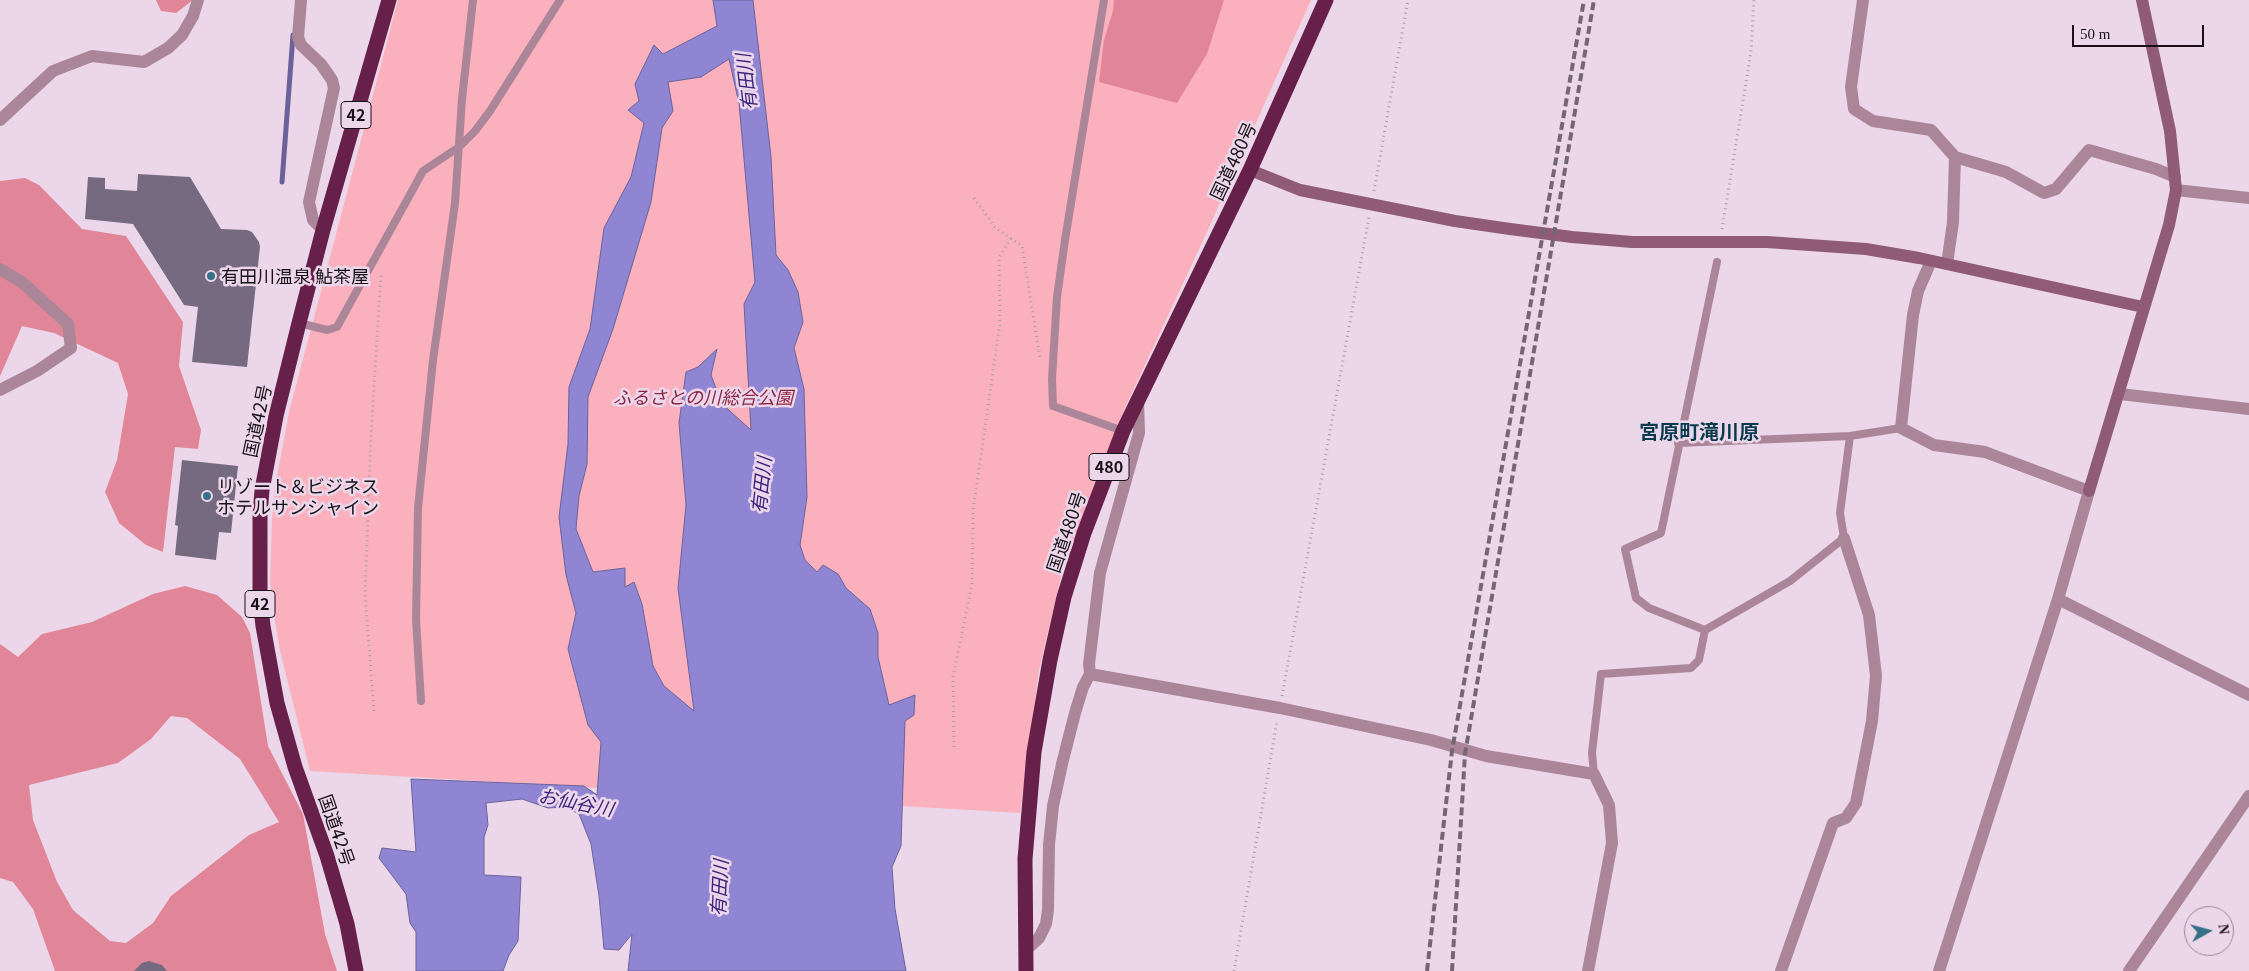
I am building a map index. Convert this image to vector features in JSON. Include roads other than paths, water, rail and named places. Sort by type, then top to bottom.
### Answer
[{"type":"highway","name":"国道42号","points":[[356,971],[347,924],[327,856],[285,736],[269,666],[260,599],[260,541],[262,490],[276,416],[323,230],[389,0]]},
{"type":"highway","name":"国道480号","points":[[1026,971],[1025,858],[1034,752],[1041,706],[1064,597],[1084,533],[1122,431],[1250,170],[1326,0]]},
{"type":"street","points":[[0,120],[53,71],[92,56],[144,62],[168,48],[182,35],[198,0]]},
{"type":"street","points":[[301,0],[298,37],[301,45],[321,64],[332,80],[334,88],[308,202],[313,220],[323,230]]},
{"type":"street","points":[[1863,0],[1851,87],[1854,109],[1873,121],[1931,130],[1955,157],[2006,172],[2044,192],[2056,189],[2089,150],[2156,169],[2175,177]]},
{"type":"street","points":[[1939,971],[2058,599],[2169,225],[2176,190],[2170,131],[2142,0]]},
{"type":"street","points":[[1947,264],[1953,222],[1955,157]]},
{"type":"street","points":[[1250,170],[1300,190],[1455,221],[1572,238],[1674,243],[1767,242],[1866,249],[1925,259],[2144,306]]},
{"type":"street","points":[[2176,190],[2249,198]]},
{"type":"street","points":[[1925,259],[1913,315],[1901,428],[1934,445],[1985,452],[2089,491]]},
{"type":"street","points":[[0,269],[23,283],[68,324],[71,348],[37,371],[0,390]]},
{"type":"street","points":[[2120,394],[2249,409]]},
{"type":"street","points":[[1026,950],[1039,938],[1046,924],[1049,844],[1053,806],[1075,713],[1083,687],[1090,674],[1089,664],[1100,573],[1139,433],[1138,400]]},
{"type":"street","points":[[1781,971],[1833,823],[1846,818],[1856,803],[1872,721],[1876,676],[1869,615],[1844,538]]},
{"type":"street","points":[[2058,599],[2249,694]]},
{"type":"street","points":[[1090,674],[1280,708],[1431,740],[1486,756],[1594,774],[1609,805],[1612,843],[1588,971]]},
{"type":"street","points":[[2129,971],[2249,796]]},
{"type":"lane","points":[[421,701],[416,599],[418,508],[433,360],[455,203],[473,0]]},
{"type":"lane","points":[[299,323],[327,330],[338,327],[423,171],[459,147],[475,131],[490,111],[560,0]]},
{"type":"lane","points":[[1104,0],[1057,297],[1052,377],[1053,406],[1122,431]]},
{"type":"lane","points":[[1705,630],[1648,608],[1636,598],[1625,549],[1661,533],[1678,442],[1717,262]]},
{"type":"lane","points":[[1678,442],[1850,436],[1901,428]]},
{"type":"lane","points":[[1594,774],[1592,753],[1601,674],[1691,668],[1699,660],[1705,630],[1790,581],[1844,538],[1840,513],[1850,436]]},
{"type":"water","points":[[713,0],[753,0],[771,157],[776,255],[788,270],[798,292],[803,322],[794,348],[804,389],[807,497],[800,545],[805,560],[817,572],[823,565],[838,574],[846,588],[870,609],[878,633],[878,657],[889,705],[915,695],[914,715],[905,721],[901,846],[892,867],[895,909],[906,971],[628,971],[632,934],[619,950],[604,949],[599,896],[591,844],[579,814],[564,807],[548,808],[522,799],[486,803],[488,825],[484,837],[484,875],[521,877],[518,941],[509,955],[503,971],[416,971],[416,932],[410,923],[406,894],[379,858],[382,848],[416,852],[411,779],[584,786],[597,795],[601,742],[588,725],[568,649],[576,613],[566,575],[559,517],[568,444],[569,387],[590,329],[604,228],[631,177],[644,123],[628,110],[639,101],[635,84],[654,45],[663,54],[717,26]],"holes":[[[729,59],[739,103],[755,282],[744,304],[751,430],[722,404],[711,375],[717,349],[698,367],[686,372],[679,423],[686,505],[678,588],[694,711],[664,686],[653,666],[642,604],[634,582],[625,587],[625,568],[593,572],[576,529],[579,496],[587,464],[588,397],[613,329],[651,202],[662,128],[673,111],[668,82],[701,77]]]},
{"type":"waterway","points":[[282,182],[293,35]]},
{"type":"railway","points":[[1427,971],[1452,751],[1584,0]]},
{"type":"railway","points":[[1452,971],[1465,754],[1594,0]]},
{"type":"place","name":"有田川温泉 鮎茶屋","points":[[211,276]]},
{"type":"place","name":"リゾート＆ビジネス ホテルサンシャイン","points":[[207,496]]},
{"type":"district","name":"宮原町滝川原","points":[[1699,431]]},
{"type":"water label","name":"有田川","points":[[746,82]]},
{"type":"water label","name":"有田川","points":[[761,485]]},
{"type":"water label","name":"お仙谷川","points":[[576,802]]},
{"type":"water label","name":"有田川","points":[[719,888]]},
{"type":"park label","name":"ふるさとの川総合公園","points":[[703,397]]}]
